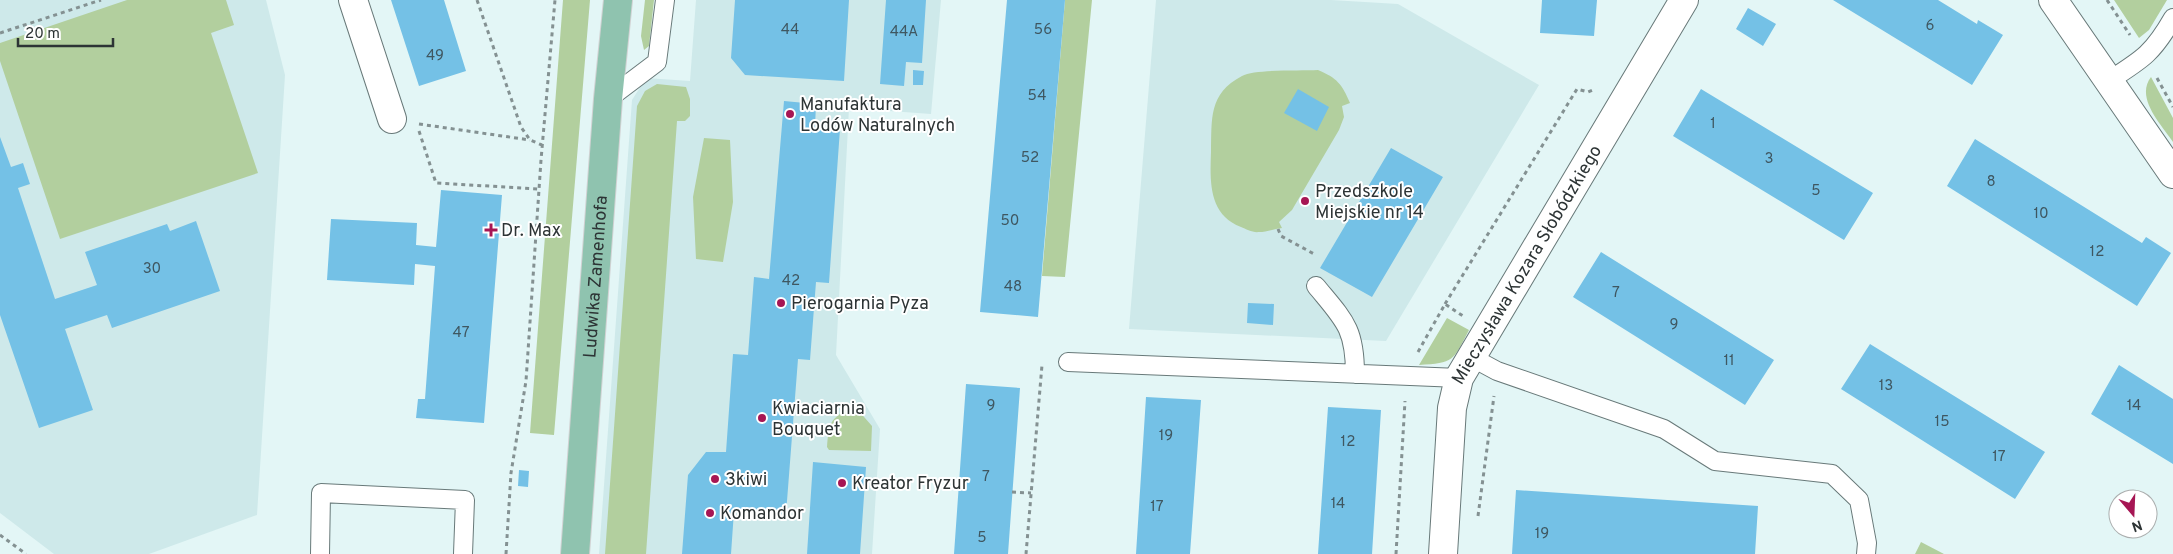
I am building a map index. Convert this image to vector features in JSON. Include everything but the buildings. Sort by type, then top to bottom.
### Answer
[{"type":"main road","name":"Ludwika Zamenhofa","points":[[575,554],[608,99],[618,0]]},
{"type":"street","points":[[353,0],[392,120]]},
{"type":"street","name":"Mieczysława Kozara Słobódzkiego","points":[[1443,554],[1452,408],[1465,368],[1684,0]]},
{"type":"street","points":[[2052,0],[2110,80],[2173,174]]},
{"type":"lane","points":[[608,99],[658,62],[665,0]]},
{"type":"lane","points":[[2110,80],[2145,58],[2159,43],[2173,18]]},
{"type":"lane","points":[[1316,286],[1347,324],[1355,349],[1355,374]]},
{"type":"lane","points":[[1068,362],[1409,376],[1465,368],[1497,371],[1664,429],[1715,461],[1832,474],[1859,500],[1867,543],[1866,554]]},
{"type":"lane","points":[[320,554],[321,493],[465,500],[463,554]]},
{"type":"path","points":[[0,34],[101,0]]},
{"type":"path","points":[[477,0],[521,127],[530,140]]},
{"type":"path","points":[[506,554],[511,473],[526,381],[554,0]]},
{"type":"path","points":[[1396,554],[1404,410],[1412,364],[1445,304],[1577,89],[1588,92],[1598,89]]},
{"type":"path","points":[[539,189],[436,183],[416,124],[530,140],[542,145]]},
{"type":"path","points":[[1278,229],[1281,236],[1316,255]]},
{"type":"path","points":[[1445,304],[1487,331]]},
{"type":"path","points":[[1026,554],[1042,364],[1068,362]]},
{"type":"path","points":[[1477,522],[1497,371]]},
{"type":"path","points":[[1012,492],[1031,493]]},
{"type":"path","points":[[0,535],[26,554]]},
{"type":"shaded area","points":[[0,0],[266,0],[285,75],[257,515],[149,554],[54,554],[0,513]]},
{"type":"shaded area","points":[[696,0],[941,0],[931,114],[849,108],[836,355],[880,429],[872,554],[599,554],[632,100],[646,78],[690,81]]},
{"type":"shaded area","name":"Przedszkole Miejskie nr 14","points":[[1156,0],[1331,0],[1398,4],[1539,85],[1386,341],[1129,329]]},
{"type":"green space","points":[[127,0],[226,0],[234,25],[211,33],[258,173],[60,239],[0,61],[0,43]]},
{"type":"green space","points":[[563,0],[590,0],[554,435],[530,433]]},
{"type":"green space","points":[[645,0],[654,0],[649,46],[644,50],[641,36]]},
{"type":"green space","points":[[1065,0],[1092,0],[1065,277],[1042,276]]},
{"type":"green space","points":[[2114,0],[2167,0],[2149,30],[2139,38]]},
{"type":"green space","points":[[1318,70],[1338,82],[1350,103],[1342,106],[1344,117],[1339,130],[1292,210],[1279,222],[1282,228],[1264,232],[1254,232],[1245,229],[1222,214],[1213,195],[1211,185],[1211,129],[1214,108],[1218,99],[1231,83],[1248,74],[1267,71]]},
{"type":"green space","points":[[2151,77],[2173,118],[2173,142],[2148,102],[2146,93]]},
{"type":"green space","points":[[657,84],[686,87],[690,99],[690,116],[685,121],[677,121],[646,554],[605,554],[637,106],[645,91]]},
{"type":"green space","points":[[704,138],[730,140],[733,202],[723,262],[696,259],[693,197]]},
{"type":"green space","points":[[1447,318],[1469,330],[1459,348],[1446,361],[1419,365]]},
{"type":"green space","points":[[848,409],[857,409],[872,426],[871,451],[829,450],[827,447],[828,434],[833,420]]},
{"type":"green space","points":[[1921,542],[1944,554],[1915,554]]},
{"type":"place","name":"Manufaktura Lodów Naturalnych","points":[[790,114]]},
{"type":"place","name":"Przedszkole Miejskie nr 14","points":[[1305,201]]},
{"type":"place","name":"Dr. Max","points":[[491,230]]},
{"type":"place","name":"Pierogarnia Pyza","points":[[781,303]]},
{"type":"place","name":"Kwiaciarnia Bouquet","points":[[762,418]]},
{"type":"place","name":"3kiwi","points":[[715,479]]},
{"type":"place","name":"Kreator Fryzur","points":[[842,483]]},
{"type":"place","name":"Komandor","points":[[710,513]]}]
